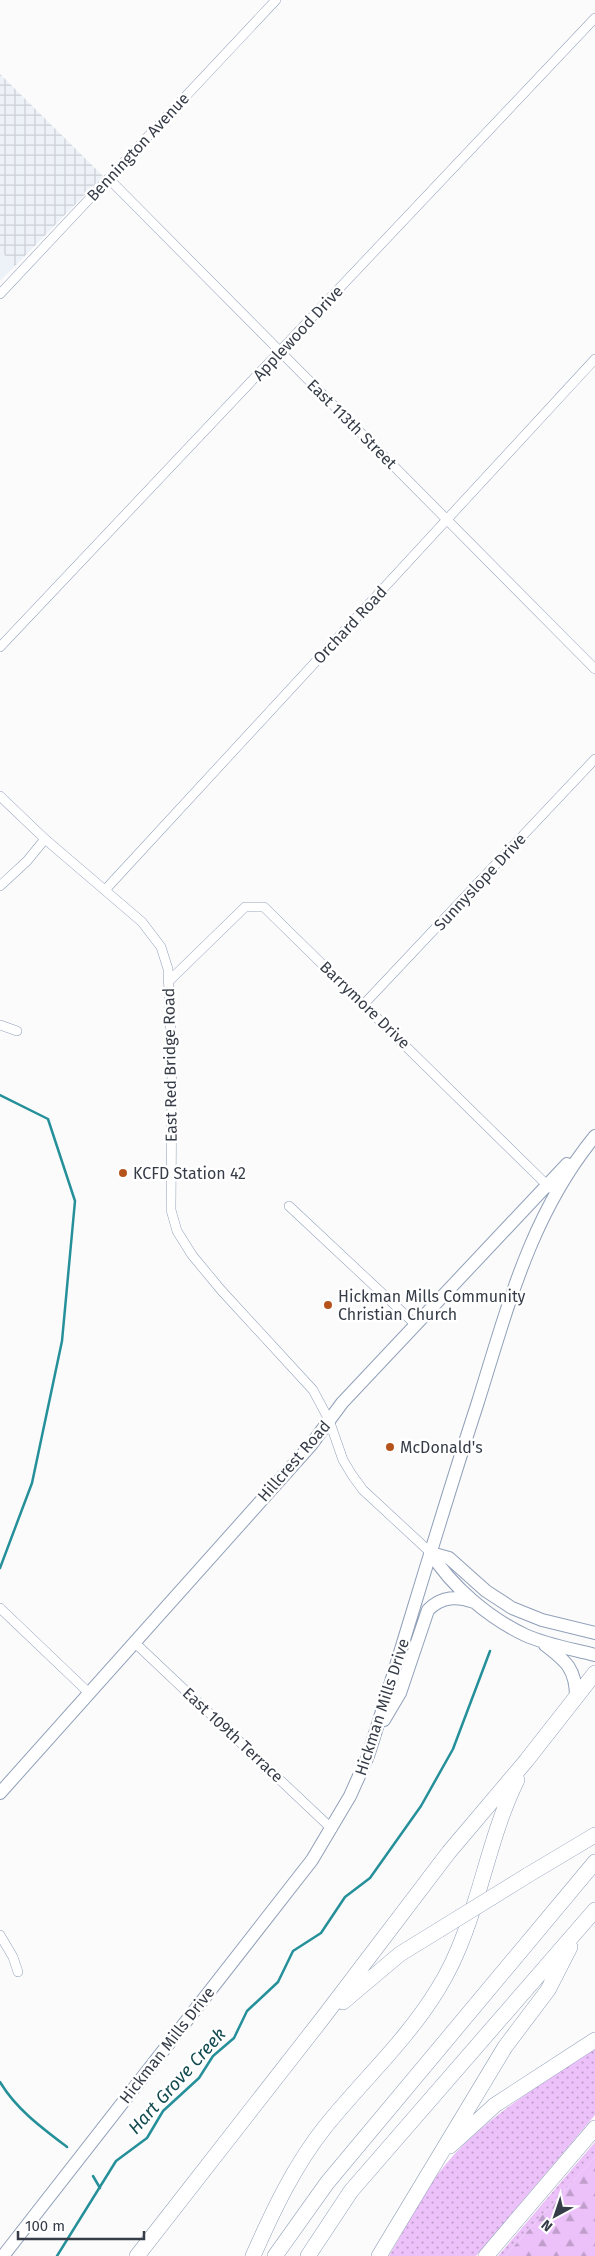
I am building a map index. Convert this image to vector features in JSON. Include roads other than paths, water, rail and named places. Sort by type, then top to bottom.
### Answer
[{"type":"highway","points":[[137,2256],[322,2019],[449,1852],[526,1761],[595,1673]]},
{"type":"highway","points":[[253,2256],[298,2164],[324,2128],[420,2017],[456,1957],[500,1822],[526,1761]]},
{"type":"highway","points":[[322,2019],[400,1954],[595,1835]]},
{"type":"highway","points":[[275,2256],[326,2183],[595,1862]]},
{"type":"highway","points":[[308,2256],[351,2191],[595,1910]]},
{"type":"highway","points":[[379,2256],[506,2047],[548,1990],[583,1924]]},
{"type":"highway","points":[[441,2153],[495,2105],[595,2040]]},
{"type":"highway","points":[[486,2256],[595,2128]]},
{"type":"street","name":"Bennington Avenue","points":[[0,294],[276,0]]},
{"type":"street","name":"Applewood Drive","points":[[0,647],[595,18]]},
{"type":"street","name":"East 113th Street","points":[[109,179],[595,669]]},
{"type":"street","name":"Orchard Road","points":[[105,890],[595,359]]},
{"type":"street","name":"Sunnyslope Drive","points":[[364,1004],[595,760]]},
{"type":"street","name":"East Red Bridge Road","points":[[0,796],[45,839],[151,932],[163,954],[168,969],[172,1060],[172,1210],[177,1231],[192,1256],[221,1290],[304,1378],[329,1420],[343,1460],[352,1475],[363,1490],[431,1553],[440,1569],[494,1616],[524,1634],[595,1655]]},
{"type":"street","points":[[0,886],[27,861],[45,839]]},
{"type":"street","name":"Barrymore Drive","points":[[168,982],[245,907],[264,906],[551,1189]]},
{"type":"street","points":[[0,1025],[17,1031]]},
{"type":"street","name":"Hillcrest Road","points":[[0,1793],[88,1692],[311,1445],[342,1403],[416,1324],[551,1189],[595,1136]]},
{"type":"street","name":"Hickman Mills Drive","points":[[3,2256],[312,1860],[354,1788],[368,1756],[524,1260],[545,1210],[551,1189]]},
{"type":"street","points":[[289,1206],[416,1324]]},
{"type":"street","name":"East Red Bridge Road","points":[[431,1553],[449,1558],[486,1591],[512,1608],[542,1620],[595,1633]]},
{"type":"street","points":[[376,1730],[400,1693],[428,1610],[438,1601],[446,1598],[464,1598],[478,1603]]},
{"type":"street","points":[[0,1608],[88,1692]]},
{"type":"street","points":[[539,1640],[571,1668],[576,1680],[576,1696]]},
{"type":"street","name":"East 109th Terrace","points":[[134,1642],[332,1828]]},
{"type":"street","points":[[0,1935],[13,1957],[18,1972]]},
{"type":"waterway","points":[[0,1095],[48,1119],[75,1201],[62,1341],[32,1483],[0,1568]]},
{"type":"waterway","name":"Hart Grove Creek","points":[[57,2256],[116,2161],[147,2138],[163,2111],[199,2078],[213,2056],[234,2038],[247,2011],[278,1982],[293,1951],[321,1933],[345,1897],[370,1878],[421,1806],[453,1749],[490,1651]]},
{"type":"waterway","points":[[0,2082],[6,2092],[22,2109],[67,2147]]},
{"type":"waterway","points":[[93,2176],[100,2188]]},
{"type":"place","name":"KCFD Station 42","points":[[123,1173]]},
{"type":"place","name":"Hickman Mills Community Christian Church","points":[[328,1305]]},
{"type":"place","name":"McDonald's","points":[[390,1447]]}]
